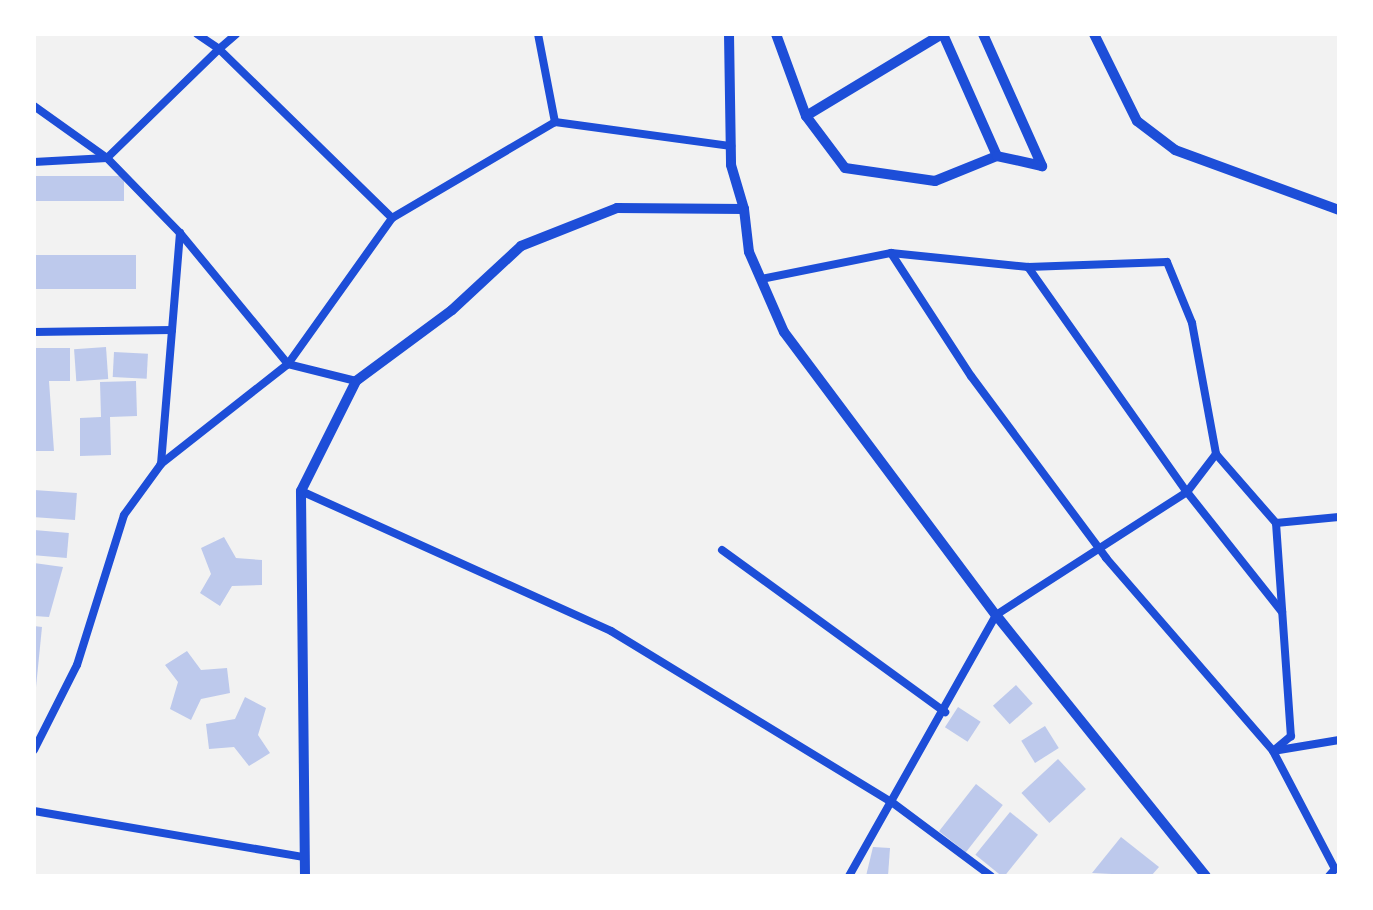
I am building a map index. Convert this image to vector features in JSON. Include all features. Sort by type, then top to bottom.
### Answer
[{"type":"street","points":[[197,34],[219,49],[392,218]]},
{"type":"street","points":[[34,162],[107,158],[236,34]]},
{"type":"street","points":[[538,34],[555,122]]},
{"type":"street","points":[[729,34],[731,165],[744,209],[749,252],[784,332],[996,615],[1206,876]]},
{"type":"street","points":[[776,34],[806,116],[845,168],[889,179],[935,181],[997,156],[1042,166],[983,34]]},
{"type":"street","points":[[806,116],[942,34],[997,156]]},
{"type":"street","points":[[1094,34],[1137,121],[1175,150],[1339,210]]},
{"type":"street","points":[[34,106],[107,158],[180,233],[288,364],[356,381]]},
{"type":"street","points":[[34,750],[77,665],[124,515],[161,464],[288,364],[392,218],[555,122],[731,146]]},
{"type":"street","points":[[305,870],[301,491],[356,381],[521,246],[617,208],[744,209]]},
{"type":"street","points":[[161,464],[180,233]]},
{"type":"street","points":[[761,279],[891,253],[1028,267],[1167,262],[1192,323],[1216,454],[1276,523],[1291,736],[1273,751]]},
{"type":"street","points":[[891,253],[1098,547],[1273,751],[1335,869],[1329,876]]},
{"type":"street","points":[[1028,267],[1187,492],[1282,612]]},
{"type":"street","points":[[34,332],[172,330]]},
{"type":"street","points":[[849,876],[945,712],[996,615],[1187,492],[1216,454]]},
{"type":"street","points":[[301,491],[611,631],[893,803],[991,876]]},
{"type":"street","points":[[1276,523],[1339,517]]},
{"type":"street","points":[[722,550],[945,712]]},
{"type":"street","points":[[1273,751],[1339,740]]},
{"type":"street","points":[[34,811],[305,870]]},
{"type":"street","points":[[295,876],[305,870]]},
{"type":"building","points":[[34,176],[124,176],[124,201],[34,201]]},
{"type":"building","points":[[34,255],[136,255],[136,289],[34,289]]},
{"type":"building","points":[[106,347],[108,379],[76,381],[74,349]]},
{"type":"building","points":[[34,348],[70,348],[70,381],[49,381],[54,451],[34,451]]},
{"type":"building","points":[[114,352],[148,354],[147,379],[113,377]]},
{"type":"building","points":[[136,381],[137,416],[110,417],[111,455],[80,456],[80,418],[101,417],[100,382]]},
{"type":"building","points":[[34,490],[77,493],[75,520],[34,517]]},
{"type":"building","points":[[34,530],[69,533],[67,558],[34,555]]},
{"type":"building","points":[[224,537],[236,558],[262,560],[262,585],[232,586],[220,606],[200,593],[211,574],[201,548]]},
{"type":"building","points":[[34,563],[63,567],[49,617],[34,616]]},
{"type":"building","points":[[34,626],[42,627],[36,687],[34,687]]},
{"type":"building","points":[[187,651],[201,670],[227,668],[230,693],[201,699],[191,720],[170,709],[178,682],[165,665]]},
{"type":"building","points":[[1016,685],[1033,704],[1010,724],[993,706]]},
{"type":"building","points":[[245,697],[266,708],[258,735],[270,753],[249,766],[234,747],[209,749],[206,724],[235,719]]},
{"type":"building","points":[[958,707],[981,722],[968,742],[945,727]]},
{"type":"building","points":[[1045,726],[1059,748],[1035,763],[1021,741]]},
{"type":"building","points":[[1058,759],[1086,789],[1049,823],[1021,793]]},
{"type":"building","points":[[976,784],[1003,805],[966,852],[939,831]]},
{"type":"building","points":[[1010,812],[1038,835],[1004,876],[975,855]]},
{"type":"building","points":[[1121,837],[1159,867],[1151,876],[1092,873]]},
{"type":"building","points":[[873,847],[890,848],[888,876],[866,876]]}]
